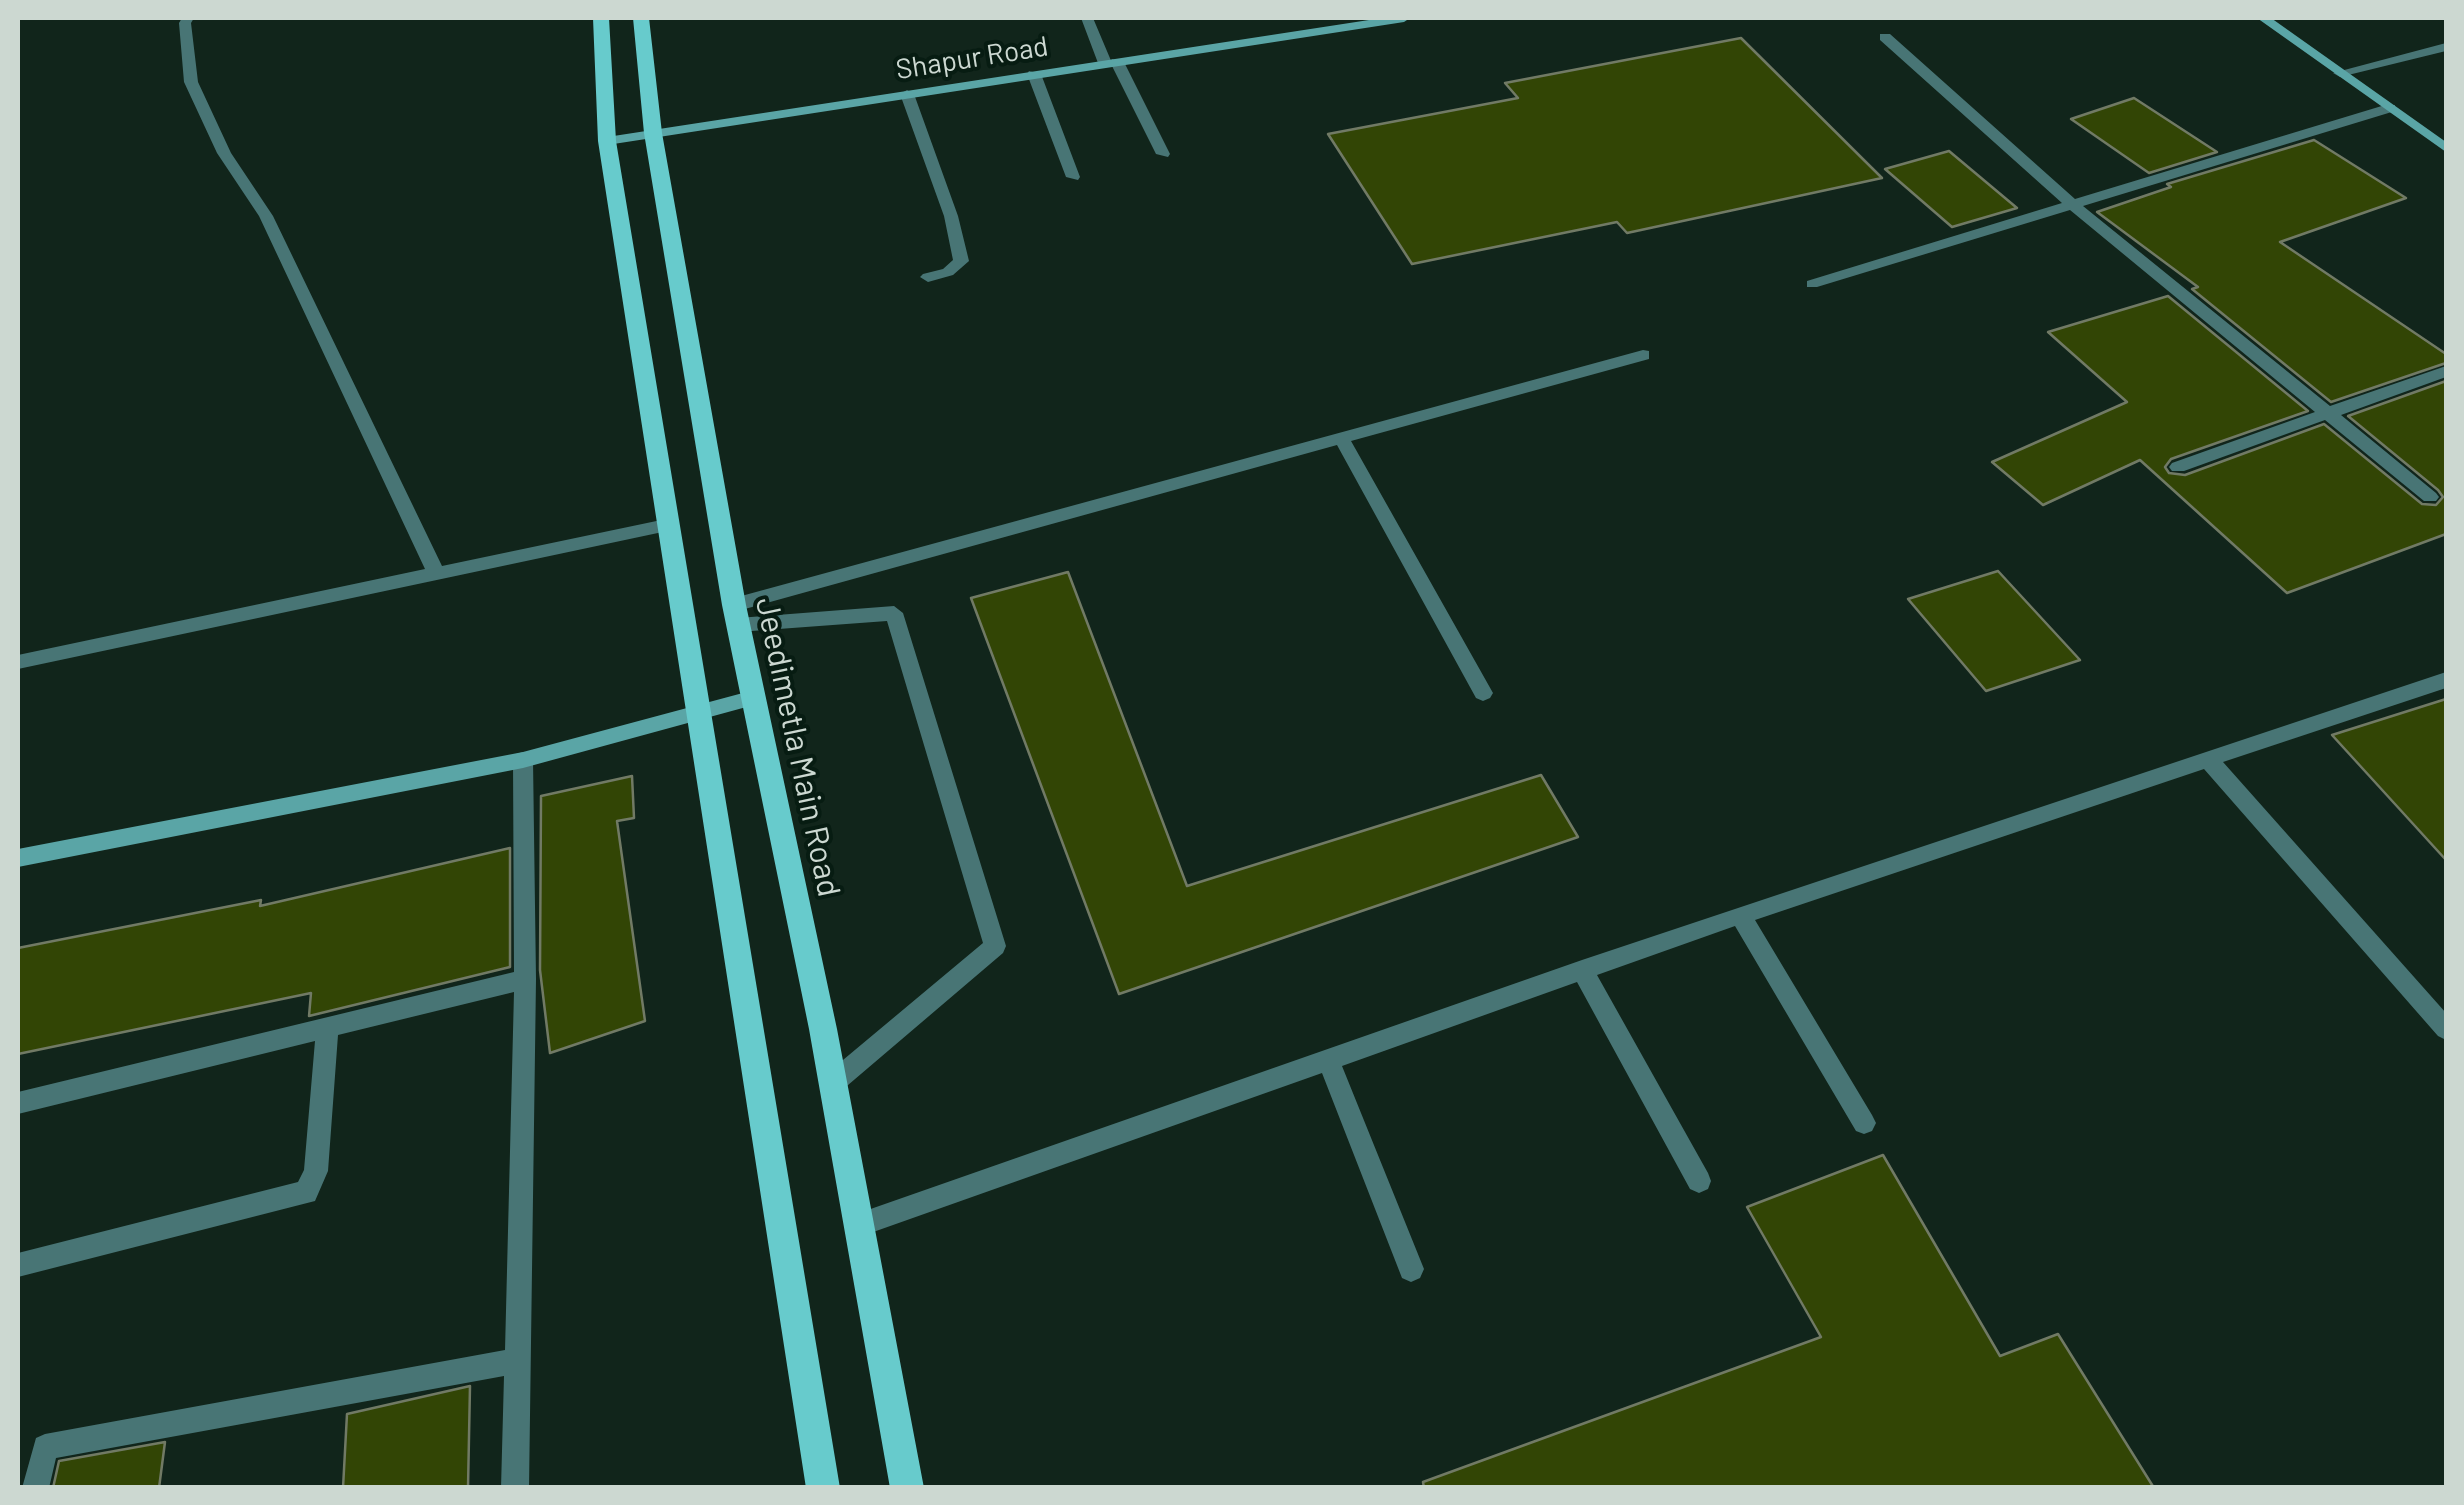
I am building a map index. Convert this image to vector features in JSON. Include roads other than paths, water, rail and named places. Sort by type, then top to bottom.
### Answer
[{"type":"main road","points":[[601,18],[607,141],[824,1488]]},
{"type":"main road","name":"Jeedimetla Main Road","points":[[641,18],[654,133],[736,615],[862,1224],[908,1488]]},
{"type":"street","points":[[188,18],[185,23],[191,82],[224,153],[266,216],[435,571]]},
{"type":"street","points":[[1087,18],[1163,154]]},
{"type":"street","name":"Shapur Road","points":[[607,141],[1369,20],[1404,18]]},
{"type":"street","points":[[2263,18],[2446,148]]},
{"type":"street","points":[[1885,37],[2073,205],[2430,497]]},
{"type":"street","points":[[2340,72],[2446,47]]},
{"type":"street","points":[[1034,74],[1073,177]]},
{"type":"street","points":[[907,94],[951,216],[960,262],[948,272],[928,277]]},
{"type":"street","points":[[1812,284],[2390,108]]},
{"type":"street","points":[[736,615],[1643,354]]},
{"type":"street","points":[[2178,467],[2446,372]]},
{"type":"street","points":[[1342,438],[1483,693]]},
{"type":"street","points":[[18,662],[666,525]]},
{"type":"street","points":[[736,615],[894,613],[995,946],[834,1083]]},
{"type":"street","points":[[862,1224],[1740,915],[2446,680]]},
{"type":"street","points":[[18,858],[523,760],[754,698]]},
{"type":"street","points":[[2208,759],[2446,1030]]},
{"type":"street","points":[[514,1488],[525,979],[523,760]]},
{"type":"street","points":[[1740,915],[1864,1124]]},
{"type":"street","points":[[1582,970],[1699,1181]]},
{"type":"street","points":[[18,1102],[525,979]]},
{"type":"street","points":[[18,1265],[306,1192],[316,1171],[327,1027]]},
{"type":"street","points":[[1328,1060],[1411,1269]]},
{"type":"street","points":[[35,1488],[45,1446],[517,1361]]}]
